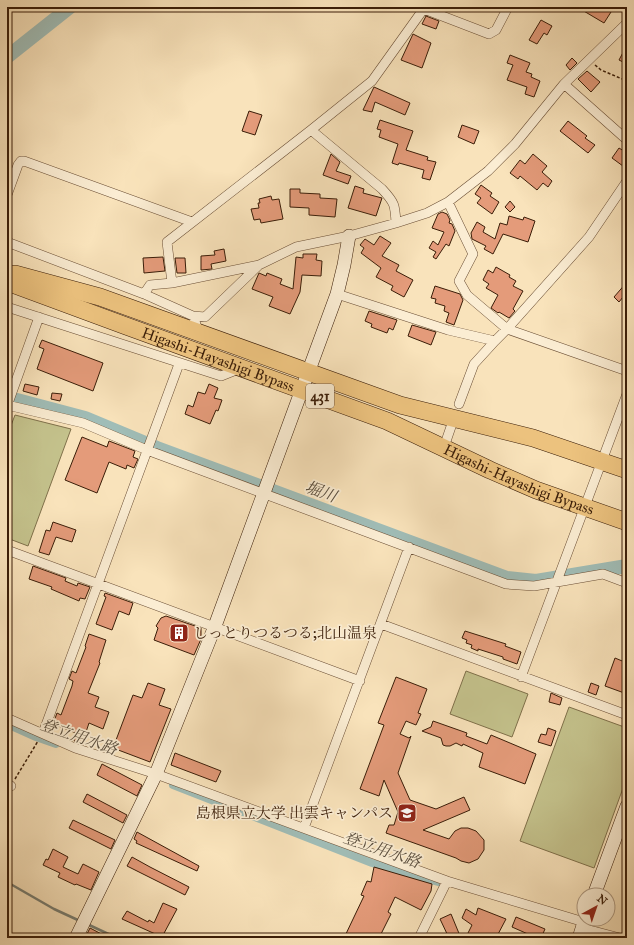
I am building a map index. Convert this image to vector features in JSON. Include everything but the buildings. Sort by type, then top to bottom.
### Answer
[{"type":"highway","points":[[7,265],[100,297]]},
{"type":"highway","name":"Higashi-Hayashigi Bypass","points":[[7,272],[100,297],[400,405],[457,411],[627,470]]},
{"type":"highway","name":"Higashi-Hayashigi Bypass","points":[[7,282],[387,421],[536,490],[627,522]]},
{"type":"highway","points":[[7,293],[126,326]]},
{"type":"street","points":[[172,283],[167,242],[372,81],[425,8],[489,34],[496,30],[508,7]]},
{"type":"street","points":[[144,294],[150,285],[172,283],[259,265],[296,247],[349,236],[396,223],[427,213],[448,202],[488,171],[515,144],[564,84],[627,23]]},
{"type":"street","points":[[564,84],[627,140]]},
{"type":"street","points":[[311,130],[392,199],[395,206],[396,223]]},
{"type":"street","points":[[7,195],[18,166],[21,161],[24,161],[192,222]]},
{"type":"street","points":[[444,447],[474,364],[588,237],[627,181]]},
{"type":"street","points":[[448,202],[473,254],[459,281],[467,295],[507,329],[627,371]]},
{"type":"street","points":[[76,938],[156,774],[215,626],[337,294],[349,236]]},
{"type":"street","points":[[7,242],[144,294],[193,316],[205,317],[259,265]]},
{"type":"street","points":[[337,294],[448,330],[495,341]]},
{"type":"street","points":[[7,307],[179,364],[221,376],[242,368]]},
{"type":"street","points":[[193,316],[199,333]]},
{"type":"street","points":[[39,317],[7,405],[84,423],[147,450],[265,488],[506,584],[534,586],[603,574],[627,583]]},
{"type":"street","points":[[42,733],[179,364]]},
{"type":"street","points":[[521,677],[627,394]]},
{"type":"street","points":[[304,828],[410,547]]},
{"type":"street","points":[[7,550],[360,681]]},
{"type":"street","points":[[381,624],[627,715]]},
{"type":"street","points":[[7,718],[75,748],[156,774],[447,882],[576,925]]},
{"type":"street","points":[[597,887],[627,806]]},
{"type":"street","points":[[419,938],[447,882]]},
{"type":"street","points":[[583,927],[620,938]]},
{"type":"path","points":[[589,60],[601,70],[627,81]]},
{"type":"path","points":[[9,785],[42,733]]},
{"type":"shaded area","points":[[15,415],[71,429],[28,546],[7,538],[7,436]]},
{"type":"shaded area","points":[[466,671],[528,694],[512,737],[450,714]]},
{"type":"shaded area","points":[[569,707],[627,728],[627,777],[594,868],[520,841]]},
{"type":"waterway","points":[[7,57],[70,7]]},
{"type":"waterway","name":"堀川","points":[[7,399],[17,400],[85,418],[157,448],[507,578],[536,581],[627,566]]},
{"type":"waterway","name":"登立用水路","points":[[7,724],[56,744]]},
{"type":"waterway","name":"登立用水路","points":[[173,785],[372,863],[445,884]]},
{"type":"waterway","points":[[7,882],[54,909],[80,921]]},
{"type":"waterway","points":[[87,924],[117,938]]},
{"type":"place","name":"しっとりつるつる;北山温泉","points":[[179,633]]},
{"type":"place","name":"島根県立大学 出雲キャンパス","points":[[407,813]]}]
